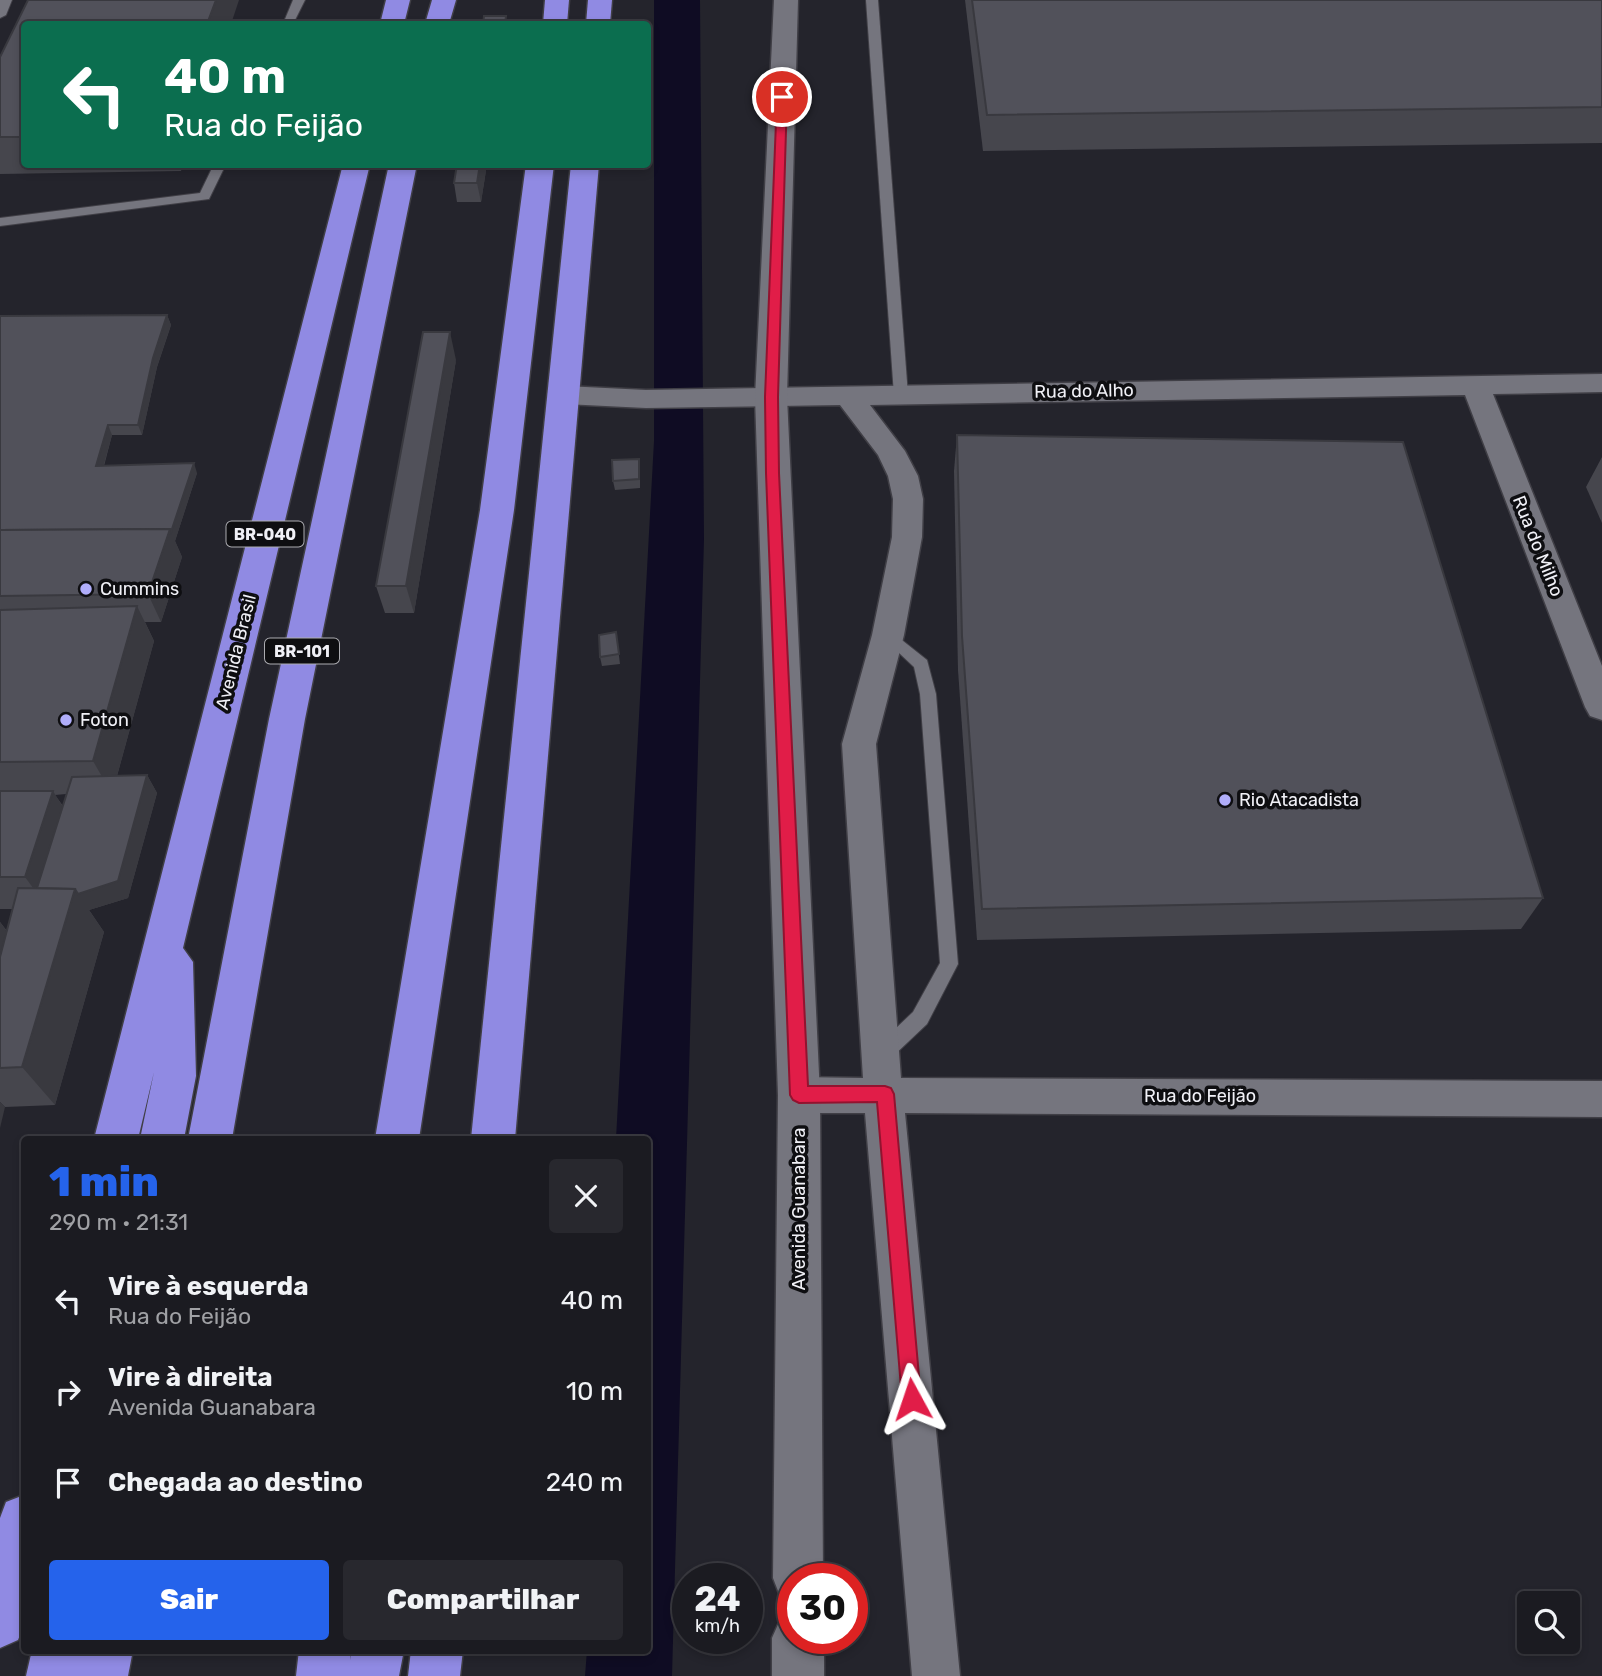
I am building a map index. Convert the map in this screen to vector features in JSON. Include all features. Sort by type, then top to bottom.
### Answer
[{"type":"highway","points":[[393,21],[398,0]]},
{"type":"highway","points":[[438,21],[444,0]]},
{"type":"highway","points":[[555,21],[557,0]]},
{"type":"highway","points":[[598,21],[600,0]]},
{"type":"highway","name":"Avenida Brasil","points":[[117,1136],[356,168]]},
{"type":"highway","name":"BR-101","points":[[211,1136],[288,719],[402,168]]},
{"type":"highway","points":[[397,1136],[497,510],[540,168]]},
{"type":"highway","points":[[494,1136],[585,168]]},
{"type":"highway","name":"BR-040","points":[[163,1136],[175,1076],[173,904]]},
{"type":"highway","points":[[0,1622],[21,1533]]},
{"type":"highway","points":[[52,1676],[57,1654]]},
{"type":"highway","points":[[102,1676],[106,1654]]},
{"type":"highway","points":[[322,1676],[325,1654]]},
{"type":"highway","points":[[373,1676],[377,1654]]},
{"type":"highway","points":[[434,1676],[437,1654]]},
{"type":"street","name":"Avenida Guanabara","points":[[786,0],[771,397],[799,1095],[798,1563]]},
{"type":"street","name":"Rua do Alho","points":[[565,395],[646,399],[1602,383]]},
{"type":"street","name":"Rua do Milho","points":[[1475,384],[1602,707]]},
{"type":"street","points":[[847,395],[890,451],[903,475],[908,499],[907,537],[888,635],[859,744],[882,1075],[936,1676]]},
{"type":"street","name":"Rua do Feijão","points":[[799,1095],[882,1075],[1602,1100]]},
{"type":"street","points":[[798,1654],[798,1676]]},
{"type":"lane","points":[[0,15],[6,0]]},
{"type":"lane","points":[[289,21],[299,0]]},
{"type":"lane","points":[[872,0],[901,395]]},
{"type":"lane","points":[[0,222],[205,196],[218,168]]},
{"type":"lane","points":[[882,1075],[920,1018],[949,964],[928,694],[921,664],[888,635]]},
{"type":"shaded area","points":[[654,0],[700,0],[704,539],[675,1563],[672,1563],[672,1676],[585,1676],[587,1654],[651,1654],[651,1136],[616,1136],[654,441]]},
{"type":"building","points":[[28,0],[216,0],[208,21],[21,21],[21,137],[0,137],[0,57]]},
{"type":"building","points":[[972,0],[1602,0],[1602,107],[987,115]]},
{"type":"building","points":[[484,16],[506,16],[505,21],[483,21]]},
{"type":"building","points":[[456,168],[479,168],[477,183],[454,183]]},
{"type":"building","points":[[167,315],[153,358],[138,425],[108,425],[96,466],[194,463],[171,532],[170,529],[0,530],[0,316]]},
{"type":"building","points":[[423,332],[450,332],[406,586],[376,586]]},
{"type":"building","name":"Rio Atacadista","points":[[957,435],[1403,442],[1543,898],[982,909],[962,636]]},
{"type":"building","points":[[639,459],[639,479],[613,481],[612,460]]},
{"type":"building","points":[[170,529],[148,594],[0,596],[0,530]]},
{"type":"building","name":"Foton","points":[[137,606],[93,761],[0,762],[0,610]]},
{"type":"building","points":[[616,632],[619,654],[600,657],[599,635]]},
{"type":"building","points":[[147,775],[118,881],[78,894],[75,889],[37,888],[72,777]]},
{"type":"building","points":[[0,791],[53,791],[25,877],[0,877]]},
{"type":"building","points":[[18,888],[75,889],[22,1067],[0,1068],[0,957]]},
{"type":"place","name":"Cummins","points":[[86,589]]},
{"type":"place","name":"Foton","points":[[66,720]]},
{"type":"place","name":"Rio Atacadista","points":[[1225,800]]},
{"type":"route","points":[[782,97],[771,397],[772,473],[779,577],[799,1095],[885,1094],[912,1399]]}]
